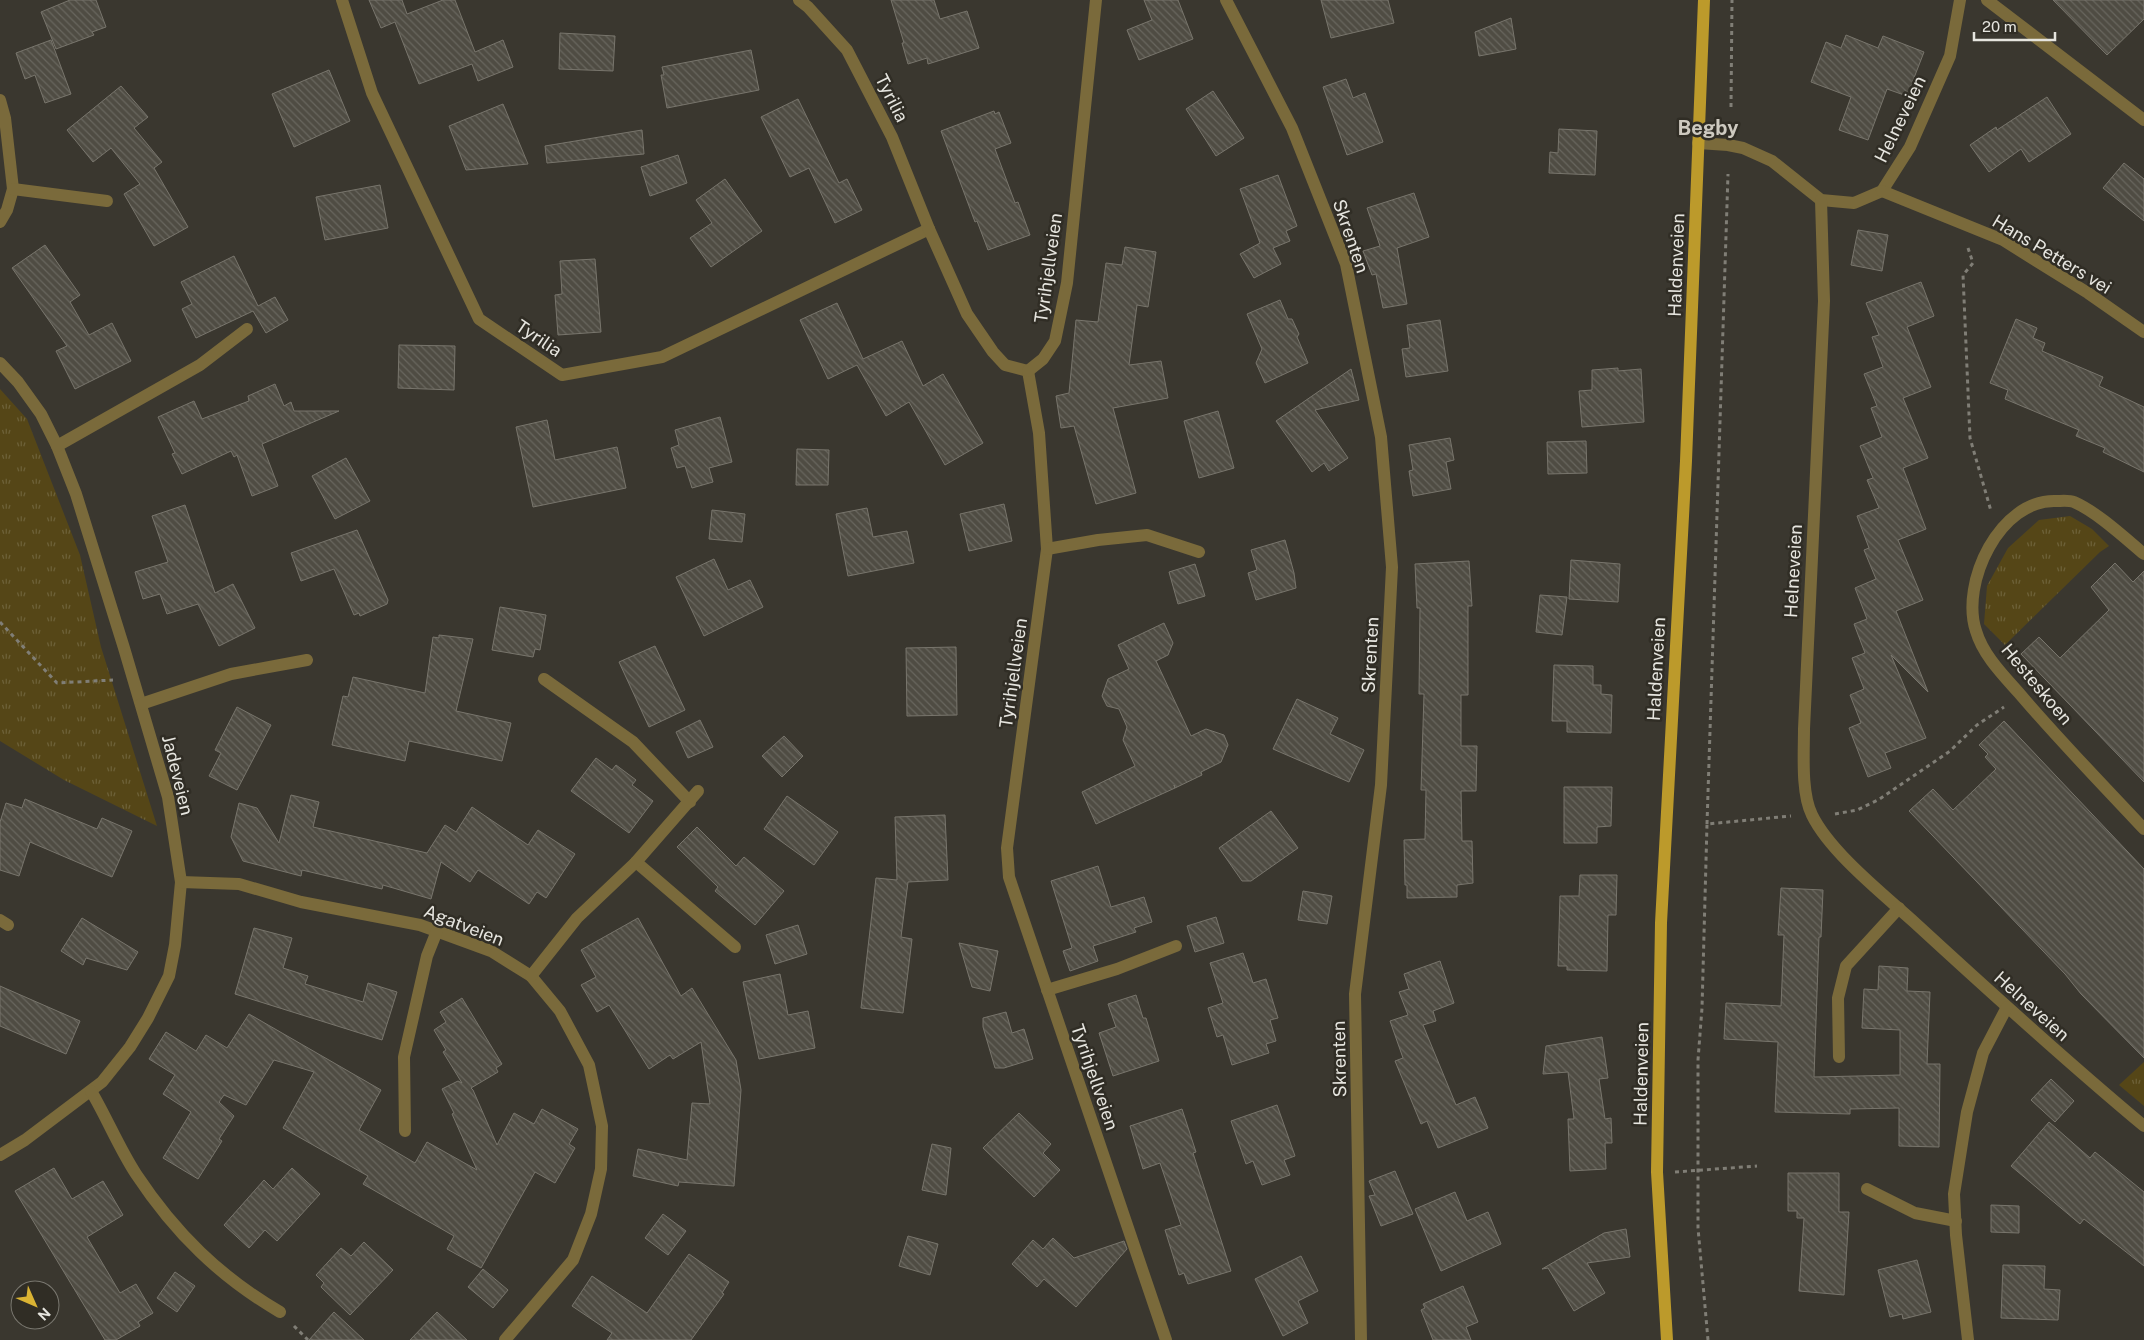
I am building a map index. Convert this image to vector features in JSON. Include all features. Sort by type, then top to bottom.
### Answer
[{"type":"main road","name":"Haldenveien","points":[[1667,1340],[1657,1172],[1661,923],[1686,461],[1704,0]]},
{"type":"street","name":"Tyrilia","points":[[342,0],[372,93],[479,319],[562,375],[662,357],[929,229]]},
{"type":"street","name":"Tyrilia","points":[[799,0],[808,6],[847,50],[892,137],[929,229],[967,314],[993,352],[1005,365],[1028,371]]},
{"type":"street","name":"Tyrihjellveien","points":[[1096,0],[1067,283],[1055,341],[1043,359],[1028,371],[1039,433],[1047,549],[1007,848],[1009,877],[1166,1340]]},
{"type":"street","name":"Skrenten","points":[[1226,0],[1292,128],[1346,264],[1381,437],[1392,567],[1381,785],[1355,994],[1361,1340]]},
{"type":"street","name":"Helneveien","points":[[1882,191],[1910,146],[1950,56],[1960,0]]},
{"type":"street","points":[[1987,0],[2144,120]]},
{"type":"street","points":[[0,100],[5,118],[13,188],[7,210],[0,222]]},
{"type":"street","points":[[1698,143],[1728,144],[1743,148],[1772,161],[1821,200],[1854,202],[1882,191]]},
{"type":"street","points":[[13,188],[107,201]]},
{"type":"street","name":"Hans Petters vei","points":[[1882,191],[2003,240],[2088,293],[2144,332]]},
{"type":"street","name":"Helneveien","points":[[1821,200],[1824,301],[1804,728],[1804,782],[1811,814],[1827,839],[1899,908],[2006,1008],[2144,1126]]},
{"type":"street","points":[[57,446],[200,366],[247,329]]},
{"type":"street","name":"Jadeveien","points":[[0,363],[18,382],[41,414],[57,446],[76,494],[168,797],[181,882],[175,945],[169,976],[148,1018],[130,1047],[102,1082],[25,1140],[0,1155]]},
{"type":"street","name":"Hesteskoen","points":[[2144,554],[2112,526],[2073,502],[2042,500],[2022,509],[2003,525],[1990,545],[1975,586],[1972,607],[1976,632],[1993,661],[2012,685],[2144,829]]},
{"type":"street","points":[[1047,549],[1098,540],[1147,535],[1199,552]]},
{"type":"street","points":[[141,704],[231,674],[307,660]]},
{"type":"street","points":[[544,679],[633,742],[690,802]]},
{"type":"street","points":[[531,976],[577,918],[636,862],[698,791]]},
{"type":"street","points":[[636,862],[735,947]]},
{"type":"street","name":"Agatveien","points":[[181,882],[239,884],[301,902],[420,925],[491,951],[531,976],[560,1011],[589,1065],[602,1126],[601,1169],[591,1214],[573,1260],[505,1340]]},
{"type":"street","points":[[1839,1057],[1838,998],[1846,966],[1899,908]]},
{"type":"street","points":[[405,1131],[404,1057],[427,956],[437,931]]},
{"type":"street","points":[[1047,990],[1117,969],[1176,946]]},
{"type":"street","points":[[1968,1340],[1954,1194],[1967,1112],[1983,1053],[2006,1008]]},
{"type":"street","points":[[91,1091],[135,1173],[170,1220],[206,1259],[250,1294],[280,1312]]},
{"type":"street","points":[[1867,1189],[1915,1212],[1956,1221]]},
{"type":"path","points":[[1731,108],[1732,0]]},
{"type":"path","points":[[1708,1340],[1698,1228],[1698,1060],[1702,1008],[1728,174]]},
{"type":"path","points":[[1967,246],[1973,262],[1962,275],[1970,438],[1993,518]]},
{"type":"path","points":[[0,622],[57,684],[133,679]]},
{"type":"path","points":[[1707,824],[1811,814],[1828,816],[1857,810],[1896,789],[1950,750],[1986,719],[2002,710],[2012,685]]},
{"type":"path","points":[[1657,1172],[1757,1166]]},
{"type":"green space","points":[[0,389],[27,419],[80,555],[101,647],[157,826],[64,780],[0,741]]},
{"type":"green space","points":[[2070,516],[2092,529],[2109,546],[2100,552],[2005,645],[1984,624],[1987,586],[2008,548],[2039,520]]},
{"type":"green space","points":[[2144,1062],[2144,1106],[2119,1085]]},
{"type":"building","points":[[70,0],[96,0],[106,27],[92,32],[94,35],[56,49],[41,12]]},
{"type":"building","points":[[369,0],[402,0],[407,14],[443,0],[455,0],[475,52],[503,40],[513,67],[478,81],[472,64],[419,84],[395,22],[381,28]]},
{"type":"building","points":[[891,0],[934,0],[940,19],[967,11],[979,48],[928,64],[927,58],[908,64],[902,43],[904,43]]},
{"type":"building","points":[[1144,0],[1178,0],[1193,39],[1139,60],[1127,30],[1152,20]]},
{"type":"building","points":[[1321,0],[1388,0],[1394,23],[1331,38]]},
{"type":"building","points":[[2053,0],[2144,0],[2144,19],[2107,55]]},
{"type":"building","points":[[1511,18],[1516,49],[1479,56],[1475,32]]},
{"type":"building","points":[[560,33],[615,36],[613,71],[559,69]]},
{"type":"building","points":[[1846,35],[1878,48],[1883,36],[1924,52],[1907,96],[1887,89],[1868,140],[1839,130],[1851,97],[1811,82],[1826,42],[1841,48]]},
{"type":"building","points":[[51,40],[71,94],[45,103],[35,75],[25,79],[16,53]]},
{"type":"building","points":[[751,50],[759,90],[667,108],[661,75],[664,75],[662,67]]},
{"type":"building","points":[[329,70],[350,121],[294,147],[272,94]]},
{"type":"building","points":[[1346,79],[1353,98],[1365,93],[1383,142],[1347,155],[1323,87]]},
{"type":"building","points":[[121,86],[148,117],[134,128],[162,162],[154,168],[188,227],[154,246],[124,194],[140,184],[111,148],[93,162],[67,130]]},
{"type":"building","points":[[1213,91],[1244,138],[1216,156],[1186,109]]},
{"type":"building","points":[[2047,97],[2071,134],[2029,162],[2021,149],[1989,172],[1970,145],[1996,127],[1997,130]]},
{"type":"building","points":[[798,99],[839,183],[847,179],[862,210],[835,223],[809,168],[790,177],[761,117]]},
{"type":"building","points":[[503,104],[528,164],[466,170],[449,126]]},
{"type":"building","points":[[994,111],[995,114],[999,112],[1011,143],[995,149],[1015,203],[1018,202],[1030,235],[988,250],[977,221],[975,222],[941,131]]},
{"type":"building","points":[[1559,129],[1597,131],[1595,175],[1549,173],[1550,152],[1558,153]]},
{"type":"building","points":[[642,130],[644,154],[547,163],[545,146]]},
{"type":"building","points":[[678,155],[687,183],[650,196],[641,167]]},
{"type":"building","points":[[2124,163],[2144,179],[2144,221],[2103,188]]},
{"type":"building","points":[[1278,175],[1297,226],[1286,231],[1290,241],[1273,248],[1281,264],[1254,278],[1240,254],[1260,243],[1240,189]]},
{"type":"building","points":[[725,179],[762,231],[711,267],[690,238],[712,223],[696,200]]},
{"type":"building","points":[[380,185],[388,228],[325,240],[316,197]]},
{"type":"building","points":[[1414,193],[1429,237],[1397,248],[1407,304],[1383,308],[1376,274],[1372,275],[1363,251],[1380,246],[1367,208]]},
{"type":"building","points":[[1858,230],[1888,235],[1882,271],[1851,265]]},
{"type":"building","points":[[45,245],[80,295],[70,302],[89,335],[112,323],[131,361],[75,389],[56,351],[67,346],[12,268]]},
{"type":"building","points":[[1125,247],[1156,252],[1148,307],[1137,305],[1129,365],[1161,361],[1168,398],[1113,408],[1136,493],[1096,504],[1074,426],[1061,428],[1056,396],[1069,393],[1076,320],[1098,322],[1106,263],[1122,265]]},
{"type":"building","points":[[234,256],[258,306],[275,297],[288,320],[266,333],[253,311],[196,338],[182,309],[192,304],[181,282]]},
{"type":"building","points":[[595,259],[601,332],[558,335],[555,295],[562,294],[560,261]]},
{"type":"building","points":[[1921,282],[1934,316],[1907,327],[1931,387],[1903,398],[1928,458],[1903,468],[1926,529],[1898,540],[1923,600],[1896,611],[1928,692],[1891,655],[1926,738],[1885,753],[1891,768],[1868,777],[1849,728],[1861,723],[1850,695],[1864,689],[1852,658],[1865,653],[1854,624],[1867,619],[1855,588],[1876,579],[1864,550],[1869,548],[1857,516],[1879,508],[1867,480],[1873,478],[1860,446],[1882,437],[1871,408],[1877,406],[1864,374],[1883,367],[1872,337],[1879,335],[1866,303]]},
{"type":"building","points":[[1280,300],[1288,319],[1292,319],[1299,334],[1297,337],[1308,363],[1265,383],[1256,363],[1262,349],[1247,314]]},
{"type":"building","points":[[837,303],[863,359],[902,341],[923,386],[943,374],[983,443],[945,465],[909,402],[886,416],[857,365],[828,379],[800,320]]},
{"type":"building","points":[[2016,319],[2037,328],[2033,338],[2045,343],[2042,351],[2103,377],[2099,386],[2144,407],[2144,472],[2103,452],[2105,448],[2076,436],[2079,430],[2005,399],[2008,390],[1990,383]]},
{"type":"building","points":[[1440,320],[1448,371],[1406,377],[1402,349],[1410,348],[1407,325]]},
{"type":"building","points":[[399,345],[455,346],[454,390],[398,388]]},
{"type":"building","points":[[1618,368],[1618,371],[1641,369],[1644,422],[1582,427],[1579,391],[1592,390],[1592,370]]},
{"type":"building","points":[[1351,369],[1359,400],[1315,410],[1348,458],[1329,471],[1324,463],[1312,472],[1276,421]]},
{"type":"building","points":[[275,384],[284,406],[291,402],[294,411],[339,411],[262,444],[278,486],[252,496],[237,455],[234,457],[231,451],[182,474],[172,454],[175,453],[158,417],[194,401],[202,419],[249,401],[248,396]]},
{"type":"building","points":[[1218,411],[1234,468],[1199,478],[1184,421]]},
{"type":"building","points":[[720,417],[732,462],[709,468],[713,482],[692,488],[685,466],[677,468],[671,448],[679,445],[675,430]]},
{"type":"building","points":[[547,420],[555,460],[617,447],[626,488],[533,507],[516,427]]},
{"type":"building","points":[[1450,438],[1454,460],[1446,462],[1451,489],[1413,496],[1409,471],[1413,470],[1409,445]]},
{"type":"building","points":[[1586,441],[1587,473],[1548,474],[1547,442]]},
{"type":"building","points":[[797,449],[829,450],[828,485],[796,485]]},
{"type":"building","points":[[346,458],[370,501],[335,519],[312,476]]},
{"type":"building","points":[[1004,504],[1012,541],[969,551],[960,514]]},
{"type":"building","points":[[185,505],[215,593],[233,584],[255,628],[219,646],[198,604],[167,614],[160,594],[143,599],[135,572],[168,562],[152,516]]},
{"type":"building","points":[[867,508],[873,537],[907,531],[914,563],[848,576],[836,514]]},
{"type":"building","points":[[712,510],[745,514],[742,542],[709,539]]},
{"type":"building","points":[[357,530],[388,600],[387,604],[360,616],[359,613],[354,615],[334,569],[301,581],[291,553]]},
{"type":"building","points":[[1285,540],[1296,588],[1256,600],[1248,573],[1257,570],[1251,550]]},
{"type":"building","points":[[714,559],[728,590],[750,580],[763,607],[704,636],[676,577]]},
{"type":"building","points":[[1571,560],[1620,564],[1618,602],[1569,599]]},
{"type":"building","points":[[1469,561],[1472,606],[1468,606],[1468,695],[1461,695],[1461,746],[1477,746],[1476,791],[1461,791],[1462,841],[1472,841],[1473,883],[1457,885],[1457,897],[1407,898],[1404,840],[1425,839],[1426,790],[1421,790],[1424,694],[1419,694],[1420,608],[1417,608],[1415,564]]},
{"type":"building","points":[[2115,563],[2133,582],[2144,571],[2144,782],[2021,654],[2039,637],[2060,658],[2109,610],[2091,587]]},
{"type":"building","points":[[1195,564],[1205,596],[1178,604],[1169,572]]},
{"type":"building","points":[[1540,595],[1567,597],[1562,635],[1536,632]]},
{"type":"building","points":[[500,607],[546,615],[540,650],[535,649],[533,657],[492,650]]},
{"type":"building","points":[[1164,623],[1173,643],[1168,655],[1156,661],[1191,736],[1206,729],[1224,735],[1228,745],[1221,762],[1201,772],[1202,775],[1096,824],[1082,792],[1135,766],[1123,740],[1127,727],[1119,709],[1107,706],[1102,696],[1108,679],[1129,669],[1118,645]]},
{"type":"building","points":[[439,635],[473,639],[456,711],[511,723],[502,761],[409,741],[405,761],[332,745],[343,696],[348,697],[353,677],[425,693],[433,637],[439,638]]},
{"type":"building","points":[[655,646],[685,710],[649,727],[619,662]]},
{"type":"building","points":[[956,647],[957,715],[907,716],[906,648]]},
{"type":"building","points":[[1554,665],[1593,666],[1593,685],[1601,685],[1601,694],[1612,695],[1611,733],[1567,732],[1567,721],[1552,721]]},
{"type":"building","points":[[1297,699],[1338,718],[1330,734],[1364,750],[1349,782],[1273,749]]},
{"type":"building","points":[[237,707],[271,725],[237,790],[209,776],[221,753],[215,750]]},
{"type":"building","points":[[700,720],[713,747],[688,758],[676,732]]},
{"type":"building","points":[[2004,721],[2144,869],[2144,1058],[2081,994],[2065,974],[1909,811],[1933,789],[1953,810],[1996,769],[1985,757],[1988,754],[1979,745]]},
{"type":"building","points":[[784,736],[803,756],[782,777],[762,756]]},
{"type":"building","points":[[596,758],[612,770],[616,765],[636,780],[632,785],[653,801],[629,833],[571,791]]},
{"type":"building","points":[[1564,787],[1612,787],[1611,826],[1597,827],[1597,843],[1564,843]]},
{"type":"building","points":[[291,795],[319,802],[313,827],[427,853],[445,825],[456,832],[472,807],[528,845],[538,830],[575,854],[546,898],[537,892],[529,904],[478,870],[470,882],[441,862],[431,899],[383,885],[382,889],[302,870],[301,876],[243,861],[231,837],[239,803],[257,808],[279,843]]},
{"type":"building","points":[[787,796],[838,832],[814,865],[764,829]]},
{"type":"building","points":[[25,799],[97,829],[102,818],[132,831],[112,877],[30,842],[19,876],[0,870],[0,822],[6,803],[22,808]]},
{"type":"building","points":[[1271,811],[1298,848],[1251,881],[1242,881],[1219,848]]},
{"type":"building","points":[[945,815],[948,880],[908,882],[901,937],[912,939],[903,1013],[861,1008],[876,878],[897,880],[895,817]]},
{"type":"building","points":[[697,827],[736,866],[744,857],[784,891],[755,925],[715,891],[718,887],[677,847]]},
{"type":"building","points":[[1098,866],[1111,907],[1144,897],[1152,922],[1134,928],[1136,932],[1093,946],[1098,961],[1070,971],[1063,951],[1072,948],[1051,881]]},
{"type":"building","points":[[1580,875],[1617,875],[1616,915],[1608,915],[1607,971],[1567,970],[1567,966],[1558,966],[1560,896],[1579,896]]},
{"type":"building","points":[[1781,888],[1823,890],[1821,937],[1819,937],[1814,1077],[1900,1075],[1900,1030],[1862,1028],[1864,989],[1878,990],[1879,966],[1908,968],[1907,991],[1930,992],[1927,1064],[1940,1064],[1939,1147],[1899,1146],[1899,1108],[1850,1109],[1850,1114],[1775,1112],[1778,1042],[1724,1039],[1726,1003],[1781,1006],[1784,935],[1778,935]]},
{"type":"building","points":[[1303,891],[1332,896],[1327,924],[1298,920]]},
{"type":"building","points":[[1216,917],[1224,943],[1195,952],[1187,926]]},
{"type":"building","points":[[82,918],[138,952],[127,970],[86,958],[83,965],[61,951]]},
{"type":"building","points":[[638,918],[681,996],[692,988],[736,1060],[741,1090],[734,1186],[679,1182],[678,1186],[633,1176],[638,1149],[687,1160],[692,1103],[710,1104],[701,1042],[673,1059],[670,1055],[649,1069],[609,1005],[597,1012],[581,985],[596,977],[581,950]]},
{"type":"building","points":[[798,925],[807,954],[775,964],[766,935]]},
{"type":"building","points":[[254,928],[292,938],[283,968],[308,976],[305,984],[363,1002],[368,983],[397,992],[382,1040],[235,994]]},
{"type":"building","points":[[959,943],[998,951],[990,991],[972,987]]},
{"type":"building","points":[[1243,953],[1253,983],[1266,979],[1278,1018],[1270,1020],[1276,1041],[1266,1044],[1269,1053],[1232,1065],[1223,1035],[1217,1037],[1208,1008],[1223,1003],[1210,963]]},
{"type":"building","points":[[1440,961],[1454,1003],[1433,1011],[1436,1021],[1423,1025],[1456,1105],[1475,1097],[1488,1128],[1438,1148],[1427,1121],[1421,1124],[1395,1061],[1403,1058],[1390,1021],[1408,1015],[1399,992],[1409,989],[1404,974]]},
{"type":"building","points":[[780,974],[788,1015],[808,1011],[815,1048],[759,1059],[743,982]]},
{"type":"building","points":[[0,986],[80,1021],[66,1054],[0,1026]]},
{"type":"building","points":[[1136,995],[1143,1018],[1146,1018],[1159,1061],[1113,1076],[1099,1033],[1116,1027],[1108,1004]]},
{"type":"building","points":[[462,998],[502,1064],[496,1068],[498,1072],[471,1088],[497,1145],[514,1113],[534,1124],[542,1109],[578,1129],[569,1144],[575,1148],[555,1183],[535,1172],[481,1268],[447,1249],[454,1236],[363,1184],[368,1176],[283,1128],[314,1072],[274,1060],[246,1105],[224,1095],[219,1102],[234,1116],[219,1139],[222,1141],[198,1179],[163,1158],[191,1112],[163,1094],[175,1075],[149,1059],[166,1032],[196,1051],[206,1035],[227,1048],[249,1014],[381,1090],[359,1130],[415,1163],[427,1142],[477,1170],[442,1089],[458,1081],[462,1083],[443,1052],[446,1050],[434,1030],[446,1022],[440,1012]]},
{"type":"building","points":[[1006,1012],[1012,1033],[1024,1029],[1033,1059],[1004,1068],[995,1068],[983,1027],[983,1018]]},
{"type":"building","points":[[1602,1037],[1608,1078],[1599,1079],[1605,1119],[1611,1118],[1612,1143],[1605,1143],[1606,1169],[1570,1171],[1568,1119],[1574,1119],[1568,1072],[1543,1074],[1546,1046]]},
{"type":"building","points":[[2051,1079],[2074,1101],[2055,1122],[2031,1100]]},
{"type":"building","points":[[1277,1105],[1295,1156],[1284,1160],[1290,1175],[1262,1185],[1253,1161],[1246,1164],[1231,1121]]},
{"type":"building","points":[[1182,1109],[1196,1152],[1193,1153],[1231,1271],[1188,1284],[1184,1273],[1179,1275],[1165,1230],[1181,1225],[1160,1163],[1143,1169],[1130,1126]]},
{"type":"building","points":[[1019,1113],[1051,1144],[1043,1153],[1060,1170],[1034,1197],[983,1148]]},
{"type":"building","points":[[2049,1122],[2090,1158],[2095,1152],[2144,1192],[2144,1266],[2084,1219],[2080,1224],[2011,1166]]},
{"type":"building","points":[[932,1144],[951,1148],[946,1195],[922,1190]]},
{"type":"building","points":[[54,1168],[72,1199],[103,1181],[123,1215],[87,1237],[120,1293],[136,1284],[153,1313],[138,1322],[140,1326],[116,1340],[105,1340],[15,1191]]},
{"type":"building","points":[[292,1168],[320,1194],[277,1241],[265,1230],[249,1248],[224,1225],[264,1180],[273,1189]]},
{"type":"building","points":[[1395,1171],[1413,1214],[1381,1226],[1369,1196],[1375,1195],[1369,1181]]},
{"type":"building","points":[[1788,1173],[1839,1173],[1839,1212],[1849,1212],[1844,1295],[1799,1291],[1804,1218],[1797,1218],[1797,1211],[1788,1211]]},
{"type":"building","points":[[1455,1192],[1467,1221],[1488,1212],[1501,1244],[1441,1271],[1415,1209]]},
{"type":"building","points":[[1991,1205],[2019,1206],[2019,1233],[1991,1232]]},
{"type":"building","points":[[663,1214],[686,1231],[668,1255],[645,1238]]},
{"type":"building","points":[[1626,1229],[1630,1257],[1587,1263],[1605,1293],[1574,1311],[1548,1268],[1542,1269],[1604,1233]]},
{"type":"building","points":[[908,1236],[938,1244],[930,1275],[899,1266]]},
{"type":"building","points":[[1053,1238],[1074,1258],[1124,1241],[1127,1249],[1076,1307],[1044,1279],[1037,1287],[1012,1264],[1033,1240],[1043,1249]]},
{"type":"building","points":[[364,1242],[393,1270],[350,1315],[321,1287],[324,1283],[316,1275],[341,1248],[351,1256]]},
{"type":"building","points":[[689,1254],[729,1282],[722,1293],[724,1294],[691,1340],[607,1340],[612,1333],[572,1306],[592,1276],[647,1313]]},
{"type":"building","points":[[1301,1256],[1318,1291],[1298,1301],[1308,1323],[1283,1336],[1255,1279]]},
{"type":"building","points":[[1917,1260],[1931,1312],[1903,1319],[1902,1314],[1890,1317],[1878,1270]]},
{"type":"building","points":[[2003,1265],[2045,1266],[2044,1289],[2060,1290],[2058,1320],[2001,1318]]},
{"type":"building","points":[[483,1269],[508,1290],[493,1308],[468,1287]]},
{"type":"building","points":[[175,1272],[195,1286],[177,1312],[157,1298]]},
{"type":"building","points":[[1463,1286],[1478,1322],[1466,1327],[1471,1340],[1433,1340],[1421,1310],[1425,1308],[1423,1304]]},
{"type":"building","points":[[334,1312],[364,1340],[309,1340]]},
{"type":"building","points":[[437,1312],[467,1340],[410,1340]]},
{"type":"district","name":"Begby","points":[[1708,128]]}]
